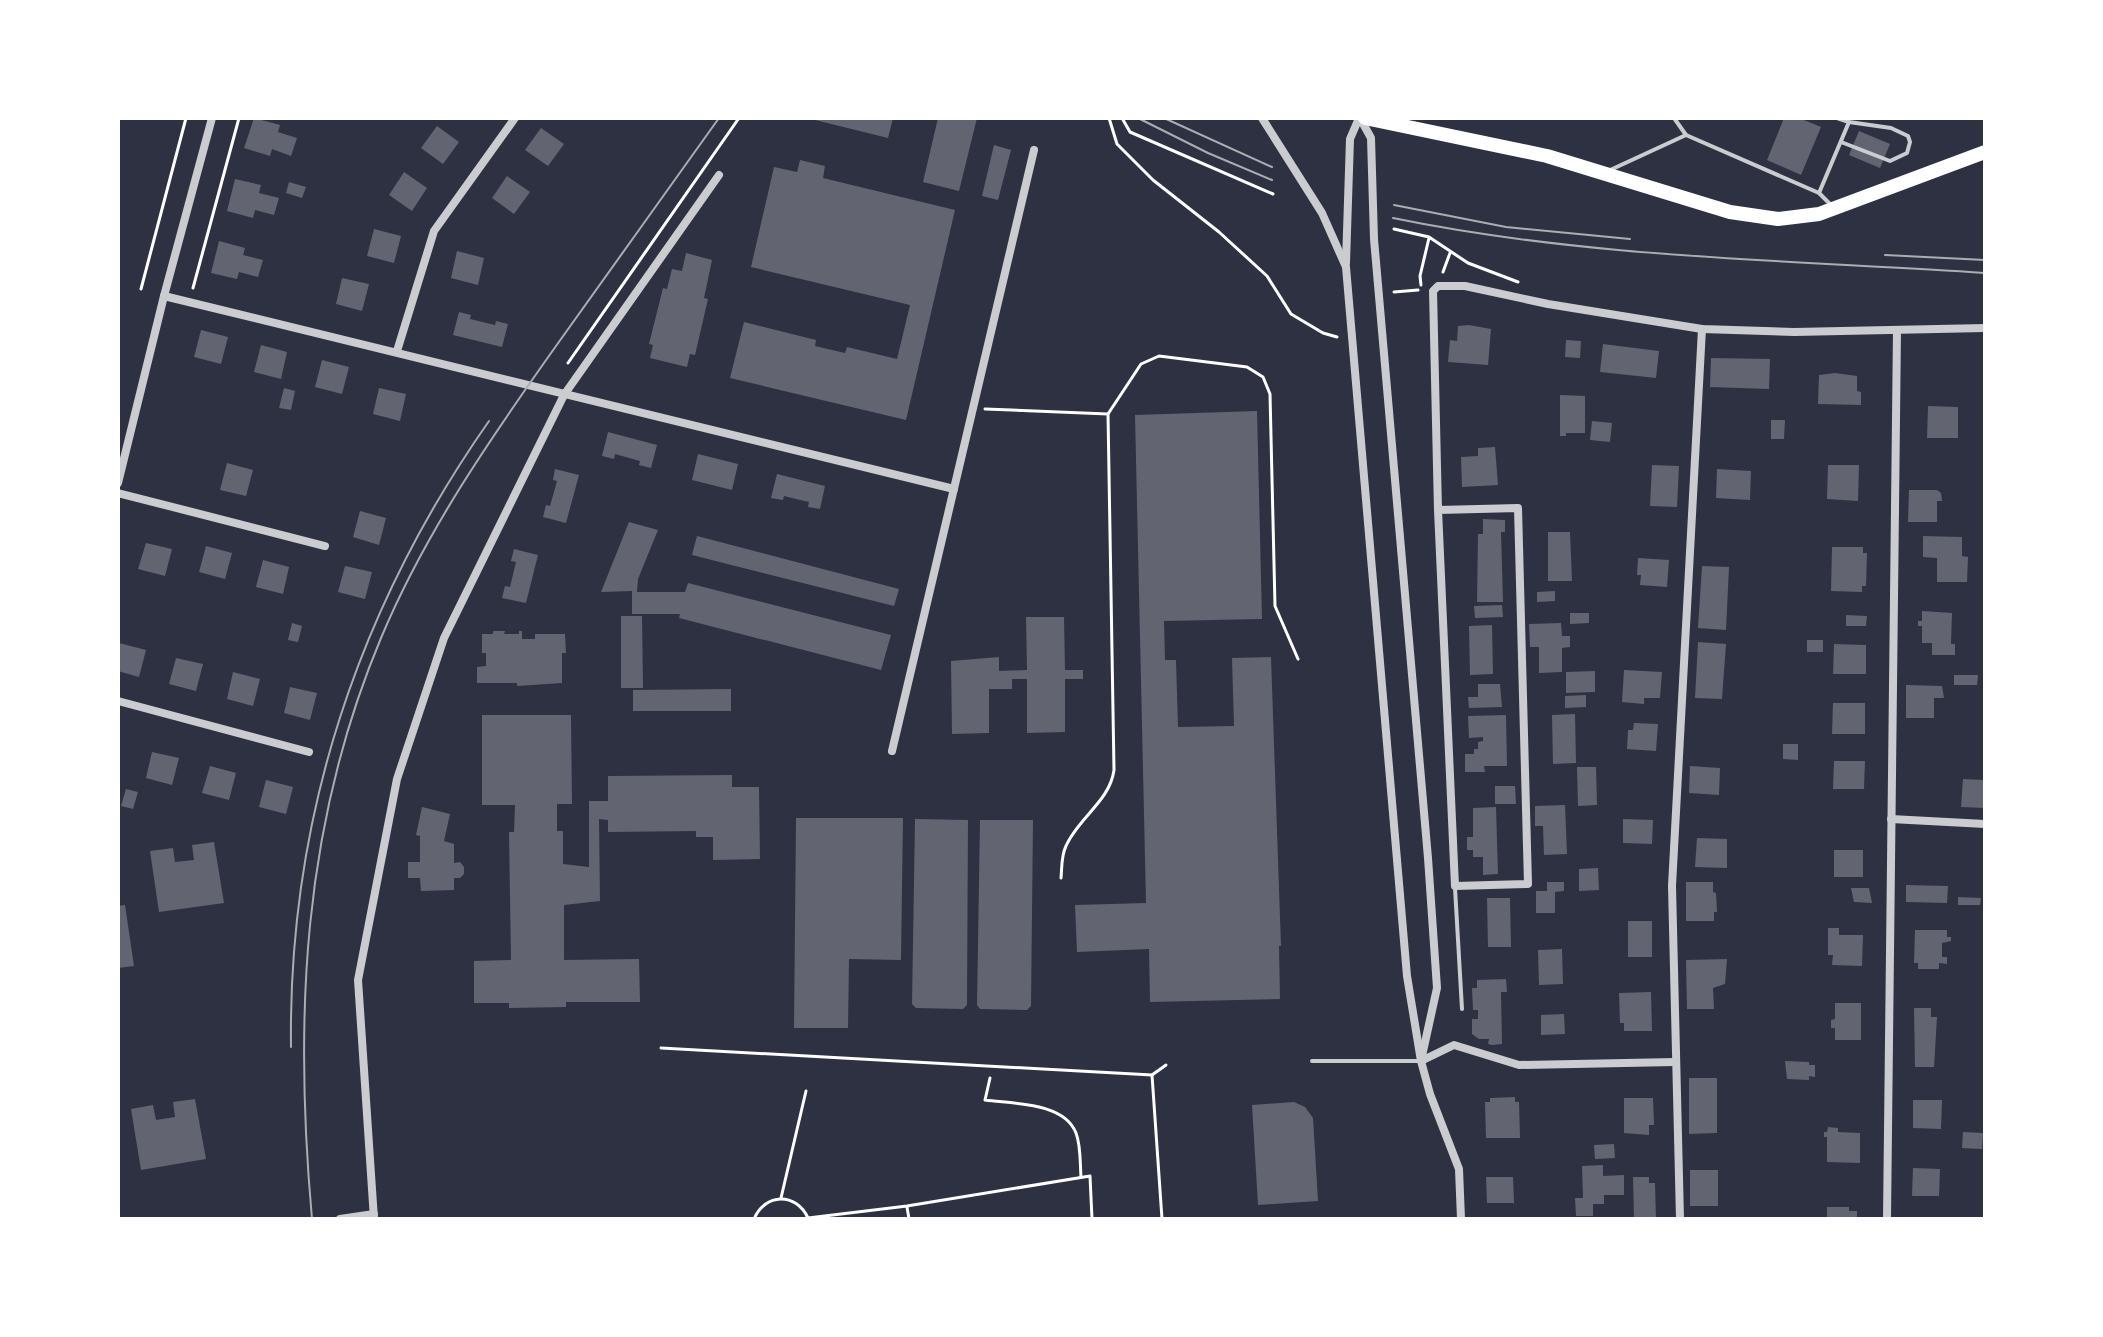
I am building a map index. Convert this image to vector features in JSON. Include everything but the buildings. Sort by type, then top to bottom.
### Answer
[{"type":"highway","points":[[1361,118],[1547,156],[1746,216],[1793,219],[1835,209],[1985,152]]},
{"type":"street","points":[[118,483],[212,118]]},
{"type":"street","points":[[397,351],[434,231],[515,118]]},
{"type":"street","points":[[1262,118],[1322,213],[1346,267]]},
{"type":"street","points":[[1361,118],[1371,138],[1379,294],[1437,977],[1421,1061]]},
{"type":"street","points":[[1361,118],[1350,139],[1346,267],[1407,976],[1421,1061],[1430,1094],[1459,1169],[1461,1219]]},
{"type":"street","points":[[892,751],[1034,150]]},
{"type":"street","points":[[340,1219],[374,1216],[358,980],[397,779],[444,638],[561,394],[719,175]]},
{"type":"street","points":[[1438,510],[1518,508],[1528,884],[1455,886],[1438,510],[1436,288],[1465,286],[1562,307],[1702,329],[1794,332],[1985,328]]},
{"type":"street","points":[[164,296],[954,489]]},
{"type":"street","points":[[1680,1219],[1672,886],[1702,329]]},
{"type":"street","points":[[1887,1219],[1897,330]]},
{"type":"street","points":[[118,493],[325,546]]},
{"type":"street","points":[[118,701],[309,752]]},
{"type":"street","points":[[1891,819],[1985,824]]},
{"type":"street","points":[[1421,1061],[1454,1045],[1519,1065],[1675,1062]]},
{"type":"lane","points":[[1674,118],[1686,135],[1819,193],[1835,209]]},
{"type":"lane","points":[[1837,118],[1904,132],[1908,136],[1909,148],[1902,157],[1890,161],[1841,142]]},
{"type":"lane","points":[[1819,193],[1849,122]]},
{"type":"lane","points":[[1606,172],[1686,135]]},
{"type":"lane","points":[[1455,886],[1462,1009]]},
{"type":"lane","points":[[1312,1061],[1421,1061]]},
{"type":"path","points":[[141,289],[186,118]]},
{"type":"path","points":[[189,302],[239,118]]},
{"type":"path","points":[[561,394],[563,370],[581,341],[739,118]]},
{"type":"path","points":[[1109,118],[1117,144],[1153,180],[1219,232],[1267,276],[1291,314],[1323,333],[1352,342]]},
{"type":"path","points":[[1122,118],[1130,132],[1273,194]]},
{"type":"path","points":[[1394,229],[1429,237],[1450,253],[1529,286]]},
{"type":"path","points":[[1379,294],[1422,289],[1420,276],[1429,237]]},
{"type":"path","points":[[1436,288],[1450,253]]},
{"type":"path","points":[[1061,878],[1066,845],[1106,792],[1114,770],[1108,414],[1141,364],[1150,358],[1159,356],[1247,367],[1263,377],[1270,394],[1275,606],[1298,659]]},
{"type":"path","points":[[973,408],[1108,414]]},
{"type":"path","points":[[661,1048],[1152,1075],[1166,1065]]},
{"type":"path","points":[[1152,1075],[1162,1219]]},
{"type":"path","points":[[990,1078],[985,1100],[1047,1109],[1063,1116],[1072,1125],[1077,1134],[1081,1177]]},
{"type":"path","points":[[781,1198],[806,1091]]},
{"type":"path","points":[[754,1219],[764,1204],[781,1198],[798,1203],[808,1219],[1090,1176],[1092,1219]]},
{"type":"path","points":[[907,1206],[909,1219]]},
{"type":"tram line","points":[[312,1219],[304,1070],[310,924],[334,780],[381,638],[438,524],[483,452],[719,118]]},
{"type":"tram line","points":[[1138,118],[1272,180]]},
{"type":"tram line","points":[[1164,118],[1272,167]]},
{"type":"tram line","points":[[1394,205],[1506,227],[1630,239]]},
{"type":"tram line","points":[[1393,218],[1540,242],[1614,250],[1985,273]]},
{"type":"tram line","points":[[1885,255],[1985,260]]},
{"type":"tram line","points":[[291,1047],[293,962],[302,879],[318,798],[340,718],[368,641],[402,566],[443,492],[489,421]]}]
